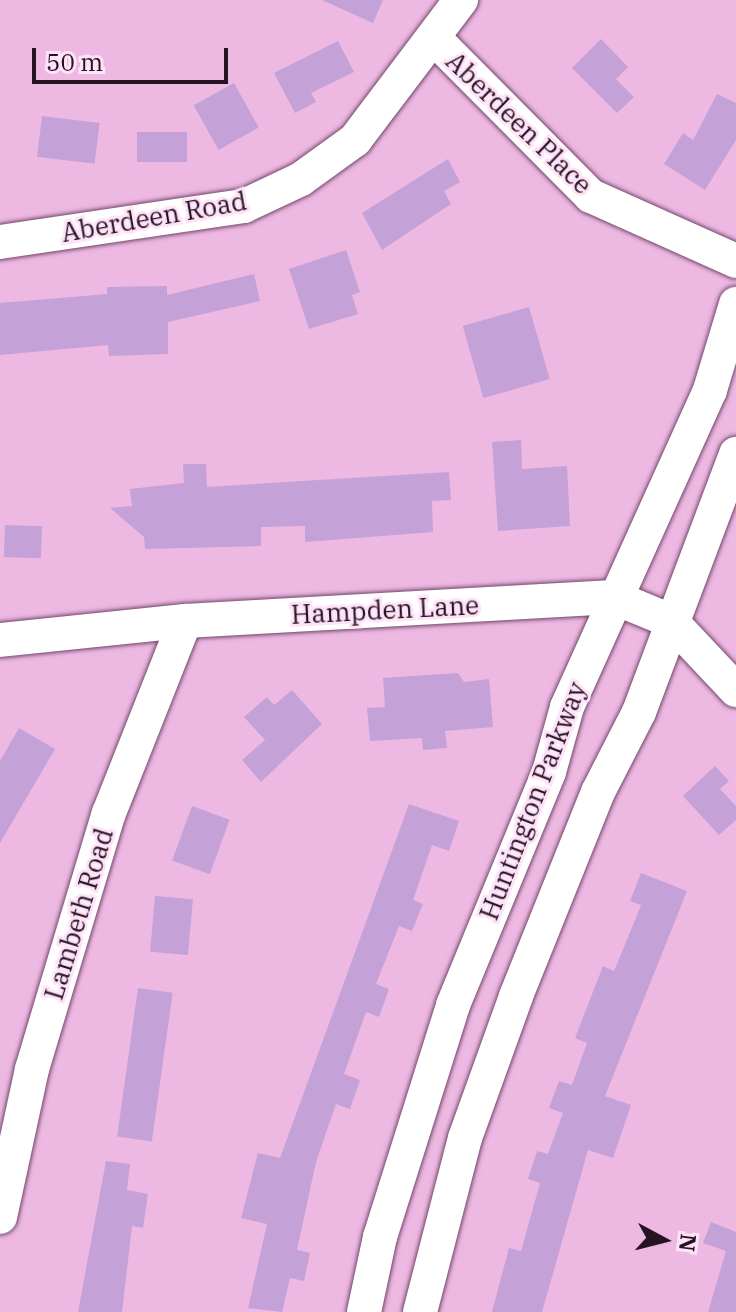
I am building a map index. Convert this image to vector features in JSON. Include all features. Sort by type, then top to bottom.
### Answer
[{"type":"street","name":"Aberdeen Road","points":[[0,242],[244,206],[301,179],[355,140],[436,40],[461,0]]},
{"type":"street","name":"Aberdeen Place","points":[[436,40],[591,196],[736,261]]},
{"type":"street","name":"Huntington Parkway","points":[[364,1312],[384,1222],[448,1019],[613,597],[705,403],[736,304]]},
{"type":"street","points":[[420,1312],[465,1138],[516,996],[671,621],[736,454]]},
{"type":"street","name":"Hampden Lane","points":[[0,640],[185,621],[613,597],[671,621],[736,690]]},
{"type":"street","name":"Lambeth Road","points":[[0,1217],[16,1070],[109,813],[185,621]]},
{"type":"building","points":[[322,0],[383,0],[373,23]]},
{"type":"building","points":[[601,39],[628,67],[616,79],[634,97],[617,113],[572,68]]},
{"type":"building","points":[[338,41],[354,72],[311,93],[316,102],[295,113],[274,73]]},
{"type":"building","points":[[234,83],[259,128],[218,150],[194,105]]},
{"type":"building","points":[[717,94],[736,103],[736,140],[705,190],[664,164],[683,133],[693,140]]},
{"type":"building","points":[[42,116],[100,123],[95,164],[37,157]]},
{"type":"building","points":[[137,132],[187,132],[187,162],[137,162]]},
{"type":"building","points":[[448,159],[460,182],[444,191],[451,204],[382,250],[362,213]]},
{"type":"building","points":[[346,250],[360,292],[352,295],[358,314],[309,329],[289,269]]},
{"type":"building","points":[[254,274],[260,301],[168,322],[168,354],[109,356],[108,345],[0,355],[0,303],[107,294],[107,287],[167,286],[167,295]]},
{"type":"building","points":[[529,307],[550,379],[483,398],[463,326]]},
{"type":"building","points":[[521,440],[522,469],[567,466],[570,526],[498,531],[492,442]]},
{"type":"building","points":[[183,464],[206,464],[207,487],[449,472],[451,500],[432,501],[433,532],[305,542],[305,526],[261,527],[261,546],[145,549],[144,537],[110,508],[132,506],[130,489],[184,483]]},
{"type":"building","points":[[5,525],[42,526],[41,558],[4,557]]},
{"type":"building","points":[[458,673],[464,682],[489,679],[493,727],[445,731],[447,748],[423,750],[422,738],[370,741],[367,708],[385,707],[383,678]]},
{"type":"building","points":[[292,690],[322,724],[261,782],[242,760],[265,740],[244,717],[267,697],[274,705]]},
{"type":"building","points":[[19,728],[55,749],[0,843],[0,761]]},
{"type":"building","points":[[715,766],[729,781],[720,789],[736,806],[736,820],[719,835],[683,796]]},
{"type":"building","points":[[409,804],[459,821],[449,851],[432,845],[413,900],[423,904],[412,931],[399,926],[376,984],[389,989],[379,1017],[366,1012],[344,1074],[360,1080],[350,1109],[336,1104],[316,1162],[297,1250],[310,1253],[304,1281],[290,1278],[282,1312],[248,1308],[267,1224],[241,1218],[258,1153],[280,1158]]},
{"type":"building","points":[[192,806],[230,820],[210,874],[172,861]]},
{"type":"building","points":[[641,873],[687,891],[605,1096],[631,1105],[613,1158],[588,1150],[542,1312],[492,1312],[509,1248],[521,1251],[540,1183],[528,1179],[537,1151],[548,1154],[563,1113],[549,1108],[559,1081],[572,1085],[587,1043],[575,1038],[603,966],[614,971],[641,905],[630,901]]},
{"type":"building","points":[[155,896],[193,899],[188,955],[150,952]]},
{"type":"building","points":[[138,988],[173,993],[152,1141],[117,1137]]},
{"type":"building","points":[[106,1161],[130,1164],[127,1190],[148,1194],[143,1228],[132,1226],[122,1312],[78,1312]]},
{"type":"building","points":[[711,1222],[736,1232],[736,1312],[708,1312],[726,1251],[703,1243]]}]
